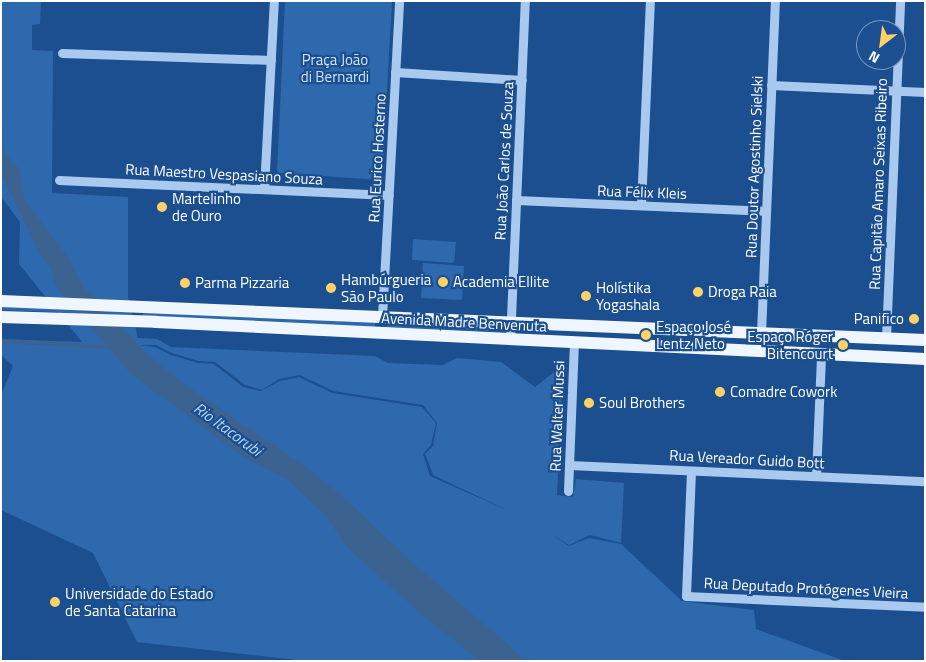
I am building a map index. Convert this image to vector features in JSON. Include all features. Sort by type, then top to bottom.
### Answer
[{"type":"main road","name":"Avenida Madre Benvenuta","points":[[1,301],[925,340]]},
{"type":"main road","points":[[380,334],[382,317]]},
{"type":"main road","name":"Avenida Madre Benvenuta","points":[[1,318],[156,322],[925,359]]},
{"type":"street","points":[[264,189],[274,1]]},
{"type":"street","name":"Rua Eurico Hosterno","points":[[382,317],[399,1]]},
{"type":"street","name":"Rua João Carlos de Souza","points":[[510,340],[525,1]]},
{"type":"street","points":[[641,206],[650,1]]},
{"type":"street","name":"Rua Doutor Agostinho Sielski","points":[[761,333],[774,1]]},
{"type":"street","name":"Rua Capitão Amaro Seixas Ribeiro","points":[[886,338],[900,1]]},
{"type":"street","points":[[62,53],[271,60]]},
{"type":"street","points":[[396,72],[522,80]]},
{"type":"street","points":[[771,85],[925,92]]},
{"type":"street","name":"Rua Maestro Vespasiano Souza","points":[[59,180],[389,195]]},
{"type":"street","name":"Rua Félix Kleis","points":[[516,200],[766,211]]},
{"type":"street","name":"Rua Walter Mussi","points":[[568,491],[574,343]]},
{"type":"street","points":[[816,476],[821,355]]},
{"type":"street","name":"Rua Vereador Guido Bott","points":[[569,465],[925,481]]},
{"type":"street","name":"Rua Deputado Protógenes Vieira","points":[[691,471],[686,596],[925,607]]},
{"type":"green space","points":[[1,1],[41,1],[40,24],[32,25],[32,50],[53,51],[52,193],[128,197],[128,297],[138,338],[157,339],[171,347],[375,356],[388,363],[443,365],[457,358],[501,362],[535,387],[563,365],[557,495],[573,497],[576,479],[624,483],[621,543],[590,535],[569,545],[551,534],[569,546],[589,538],[621,544],[682,601],[754,610],[756,629],[845,661],[306,661],[137,642],[93,553],[1,510],[1,395],[13,366],[1,355],[1,339],[82,342],[58,312],[1,310],[1,305],[53,306],[19,264],[20,222],[1,197]],"holes":[[[139,345],[156,345],[172,353],[198,361],[215,362],[245,385],[262,390],[279,379],[300,375],[333,391],[423,405],[437,423],[433,446],[425,454],[433,475],[509,511],[430,476],[423,454],[431,445],[436,423],[422,407],[332,393],[299,377],[280,381],[261,391],[243,387],[214,364],[198,363],[171,355],[155,347]]]},
{"type":"green space","name":"Praça João di Bernardi","points":[[285,1],[392,1],[382,180],[277,173]]},
{"type":"green space","name":"Academia Ellite","points":[[413,239],[456,242],[454,263],[412,260]]},
{"type":"green space","name":"Academia Ellite","points":[[423,263],[464,266],[462,300],[421,298]]},
{"type":"green space","points":[[143,311],[375,323],[375,327],[143,316]]},
{"type":"green space","points":[[387,323],[506,328],[506,332],[387,327]]},
{"type":"water","name":"Rio Itacorubi","points":[[1,91],[3,145],[5,153],[19,169],[24,199],[68,257],[84,287],[146,353],[184,384],[310,470],[341,495],[413,563],[527,661],[480,661],[421,614],[347,547],[325,515],[286,478],[246,459],[131,374],[55,285],[51,268],[39,252],[1,174]]},
{"type":"waterway","points":[[1,341],[111,347]]},
{"type":"place","name":"Martelinho de Ouro","points":[[162,207]]},
{"type":"place","name":"Academia Ellite","points":[[443,282]]},
{"type":"place","name":"Parma Pizzaria","points":[[185,283]]},
{"type":"place","name":"Hambúrgueria São Paulo","points":[[331,288]]},
{"type":"place","name":"Droga Raia","points":[[698,292]]},
{"type":"place","name":"Holístika Yogashala","points":[[586,296]]},
{"type":"place","name":"Panifico","points":[[914,319]]},
{"type":"place","name":"Espaço José Lentz Neto","points":[[646,335]]},
{"type":"place","name":"Espaço Róger Bitencourt","points":[[843,345]]},
{"type":"place","name":"Comadre Cowork","points":[[720,392]]},
{"type":"place","name":"Soul Brothers","points":[[589,403]]},
{"type":"place","name":"Universidade do Estado de Santa Catarina","points":[[55,602]]}]
